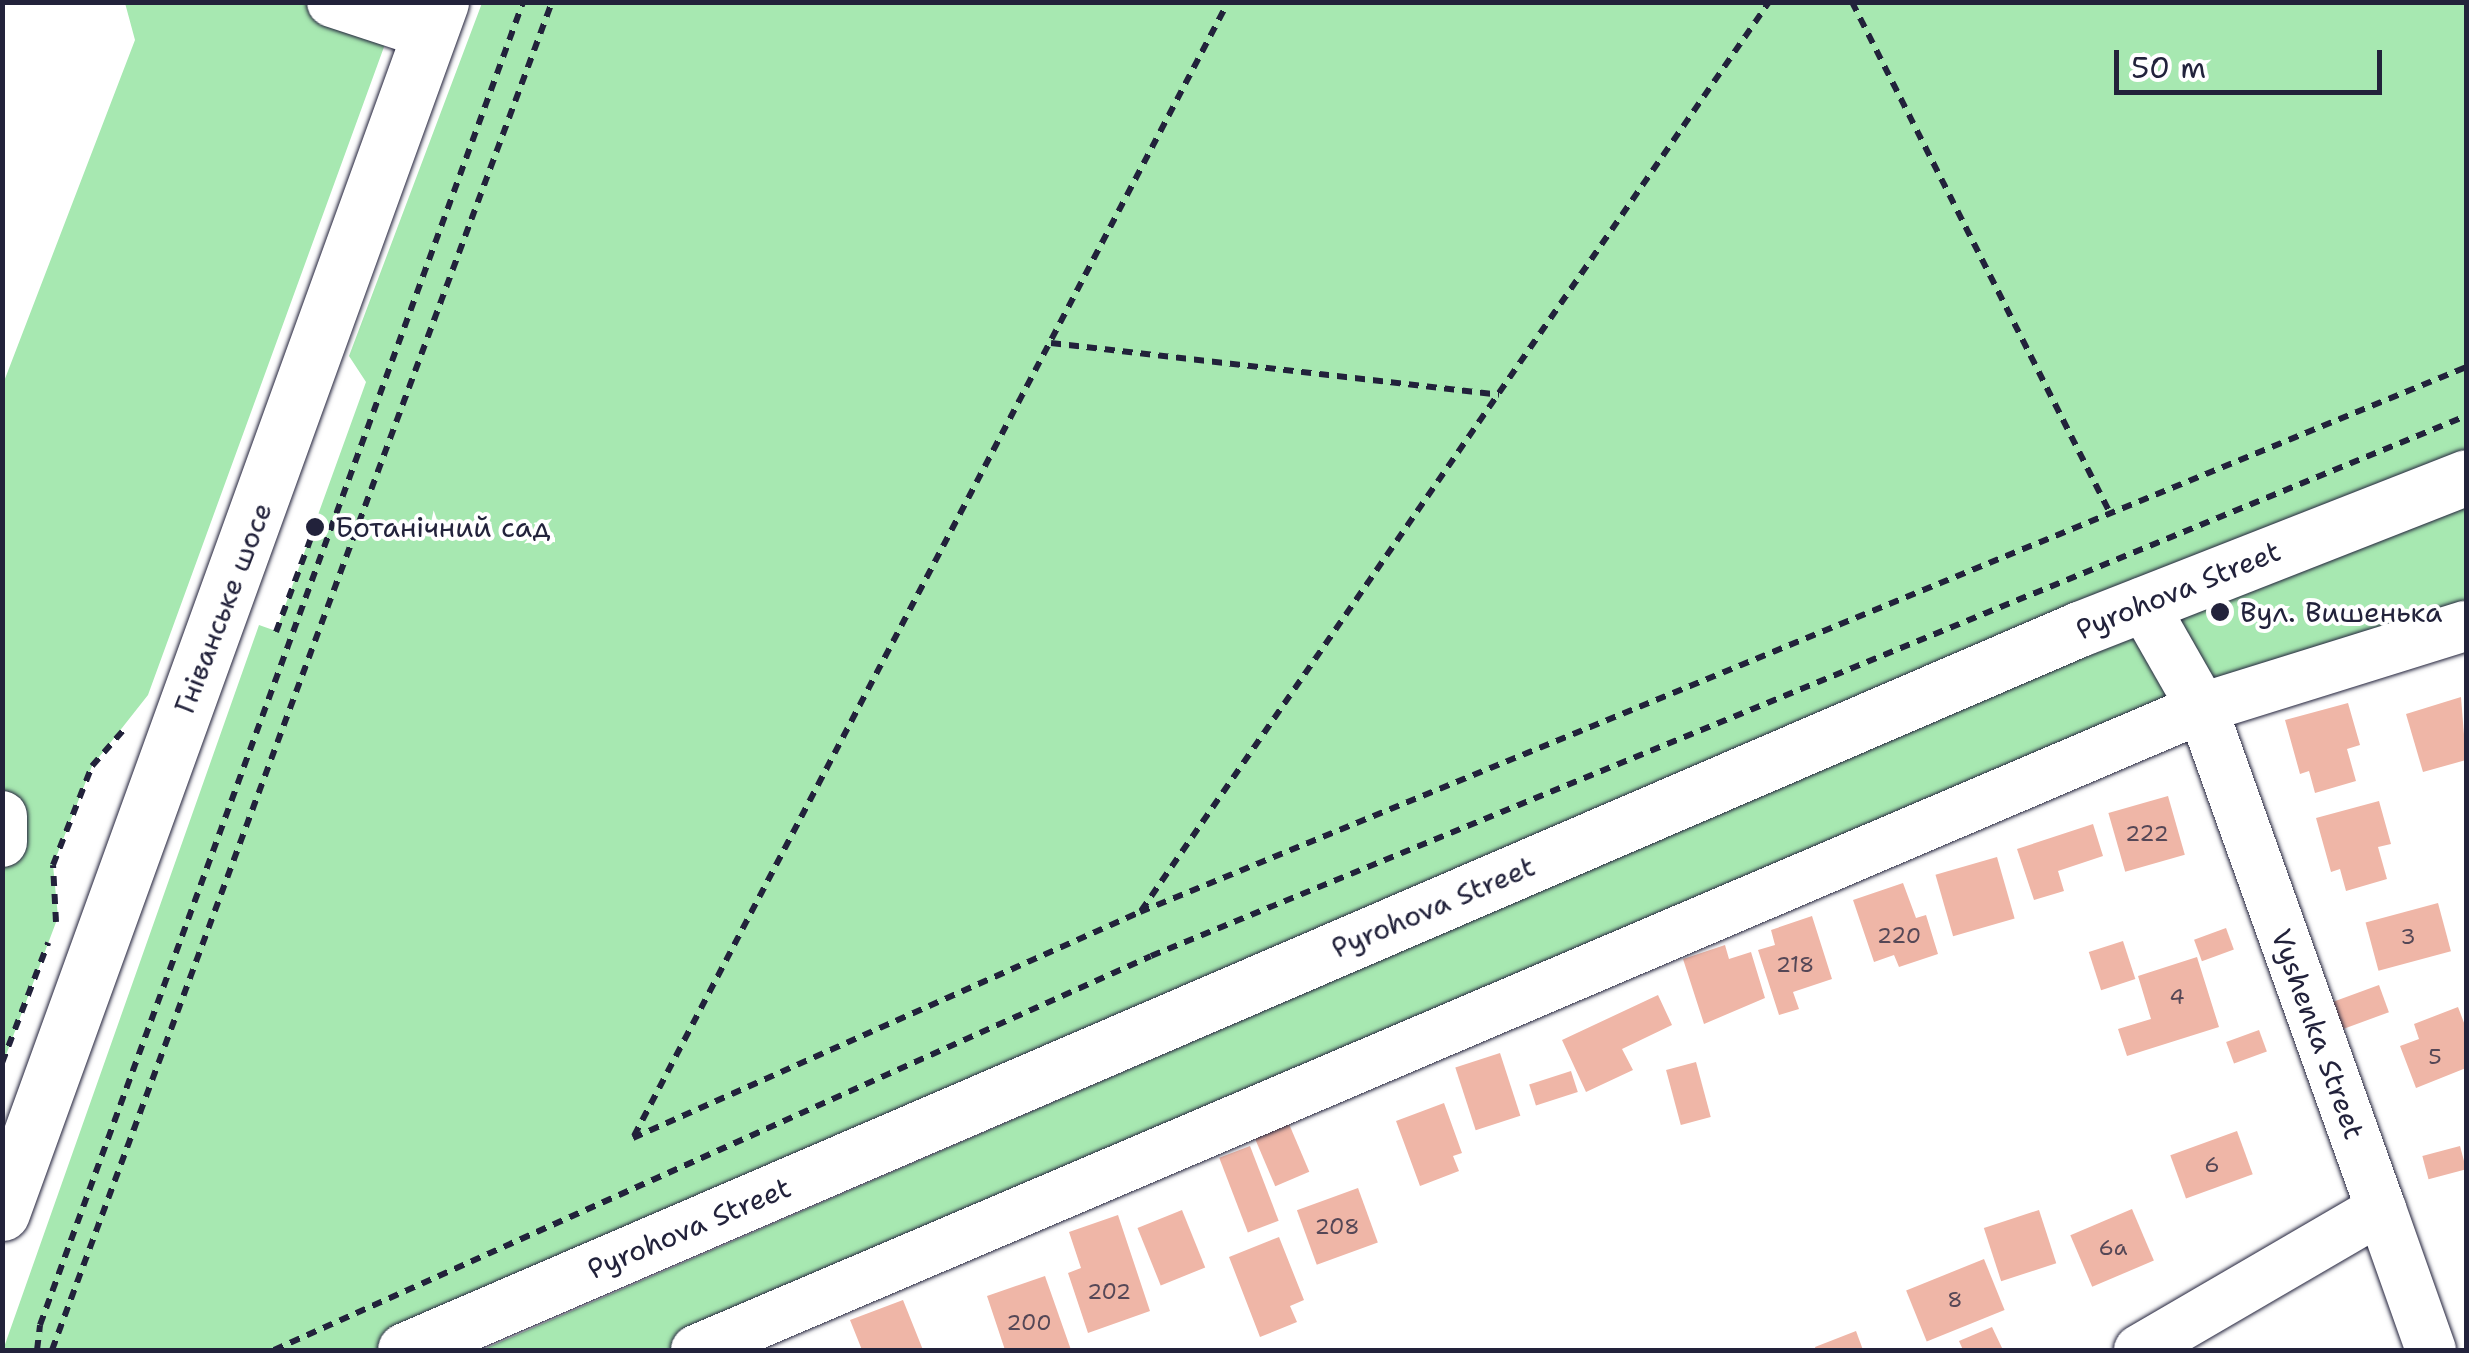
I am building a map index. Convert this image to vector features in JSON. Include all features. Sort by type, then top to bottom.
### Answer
[{"type":"main road","name":"Гніванське шосе","points":[[2,1213],[435,18]]},
{"type":"main road","name":"Pyrohova Street","points":[[405,1350],[2142,603],[2466,477]]},
{"type":"street","points":[[332,2],[435,18]]},
{"type":"street","name":"Vyshenka Street","points":[[2142,603],[2202,708],[2431,1350]]},
{"type":"street","points":[[696,1350],[2202,708],[2466,626]]},
{"type":"street","points":[[2,816],[2,842]]},
{"type":"street","points":[[2139,1350],[2382,1209]]},
{"type":"path","points":[[37,1350],[40,1325],[523,2]]},
{"type":"path","points":[[52,1350],[552,2]]},
{"type":"path","points":[[1228,2],[633,1138],[1140,912],[2466,367]]},
{"type":"path","points":[[1140,912],[1769,2]]},
{"type":"path","points":[[1852,2],[2110,514]]},
{"type":"path","points":[[1051,343],[1500,395]]},
{"type":"path","points":[[274,1350],[1151,956],[2466,416]]},
{"type":"path","points":[[276,632],[315,527]]},
{"type":"path","points":[[2,1063],[58,917],[53,865],[92,766],[138,711]]},
{"type":"green space","points":[[125,3],[400,3],[148,695],[92,766],[53,865],[58,917],[3,1063],[3,384],[135,40]]},
{"type":"green space","points":[[482,3],[2466,3],[2466,477],[405,1350],[3,1350],[259,625],[276,631],[366,382],[349,356]]},
{"type":"green space","points":[[2466,505],[2466,626],[696,1350],[482,1350],[2151,626]]},
{"type":"building","points":[[2461,697],[2466,760],[2423,772],[2406,714]]},
{"type":"building","points":[[2348,703],[2360,745],[2347,749],[2356,781],[2315,793],[2309,771],[2300,774],[2285,720]]},
{"type":"building","points":[[2168,796],[2185,855],[2125,872],[2108,813]]},
{"type":"building","points":[[2379,801],[2391,844],[2378,847],[2387,879],[2346,891],[2340,869],[2331,872],[2316,818]]},
{"type":"building","points":[[2093,824],[2103,856],[2058,871],[2064,891],[2034,900],[2017,849]]},
{"type":"building","points":[[1997,857],[2015,919],[1953,936],[1935,875]]},
{"type":"building","points":[[1903,883],[1916,918],[1926,915],[1938,954],[1899,967],[1894,955],[1874,962],[1853,900]]},
{"type":"building","points":[[2438,903],[2451,951],[2378,971],[2366,922]]},
{"type":"building","points":[[1812,916],[1832,979],[1793,992],[1799,1009],[1779,1015],[1758,950],[1775,945],[1771,930]]},
{"type":"building","points":[[2226,928],[2234,950],[2202,961],[2194,940]]},
{"type":"building","points":[[2123,941],[2135,979],[2101,990],[2089,952]]},
{"type":"building","points":[[1725,945],[1729,959],[1751,952],[1765,998],[1704,1024],[1683,959]]},
{"type":"building","points":[[2197,957],[2219,1027],[2127,1056],[2118,1029],[2151,1019],[2138,976]]},
{"type":"building","points":[[2379,985],[2389,1012],[2339,1030],[2329,1003]]},
{"type":"building","points":[[1658,995],[1672,1025],[1622,1049],[1633,1070],[1586,1092],[1562,1040]]},
{"type":"building","points":[[2458,1007],[2466,1028],[2466,1068],[2416,1088],[2400,1046],[2419,1039],[2414,1024]]},
{"type":"building","points":[[2259,1030],[2267,1052],[2234,1064],[2226,1042]]},
{"type":"building","points":[[1500,1053],[1520,1116],[1476,1130],[1455,1068]]},
{"type":"building","points":[[1696,1062],[1711,1117],[1681,1125],[1666,1070]]},
{"type":"building","points":[[1571,1071],[1578,1092],[1536,1106],[1529,1085]]},
{"type":"building","points":[[1444,1103],[1462,1153],[1453,1156],[1459,1171],[1420,1186],[1396,1121]]},
{"type":"building","points":[[1289,1124],[1309,1172],[1275,1186],[1255,1138]]},
{"type":"building","points":[[2237,1131],[2253,1174],[2186,1199],[2170,1155]]},
{"type":"building","points":[[1250,1146],[1279,1221],[1248,1233],[1219,1158]]},
{"type":"building","points":[[2460,1146],[2466,1169],[2429,1179],[2422,1156]]},
{"type":"building","points":[[1358,1188],[1378,1243],[1317,1265],[1297,1210]]},
{"type":"building","points":[[2132,1209],[2154,1261],[2092,1287],[2070,1235]]},
{"type":"building","points":[[1182,1210],[1205,1267],[1161,1285],[1137,1228]]},
{"type":"building","points":[[2039,1210],[2056,1263],[2001,1281],[1984,1228]]},
{"type":"building","points":[[1118,1215],[1150,1311],[1088,1333],[1068,1273],[1081,1268],[1069,1232]]},
{"type":"building","points":[[1279,1237],[1304,1300],[1290,1306],[1297,1322],[1260,1337],[1229,1257]]},
{"type":"building","points":[[1984,1259],[2005,1310],[1927,1341],[1906,1290]]},
{"type":"building","points":[[1045,1276],[1071,1350],[1005,1350],[987,1296]]},
{"type":"building","points":[[903,1300],[923,1350],[862,1350],[850,1320]]},
{"type":"building","points":[[1992,1327],[2003,1350],[1963,1350],[1959,1341]]},
{"type":"building","points":[[1856,1331],[1863,1350],[1816,1350],[1815,1347]]},
{"type":"place","name":"Ботанічний сад","points":[[315,527]]},
{"type":"place","name":"Вул. Вишенька","points":[[2220,612]]}]
